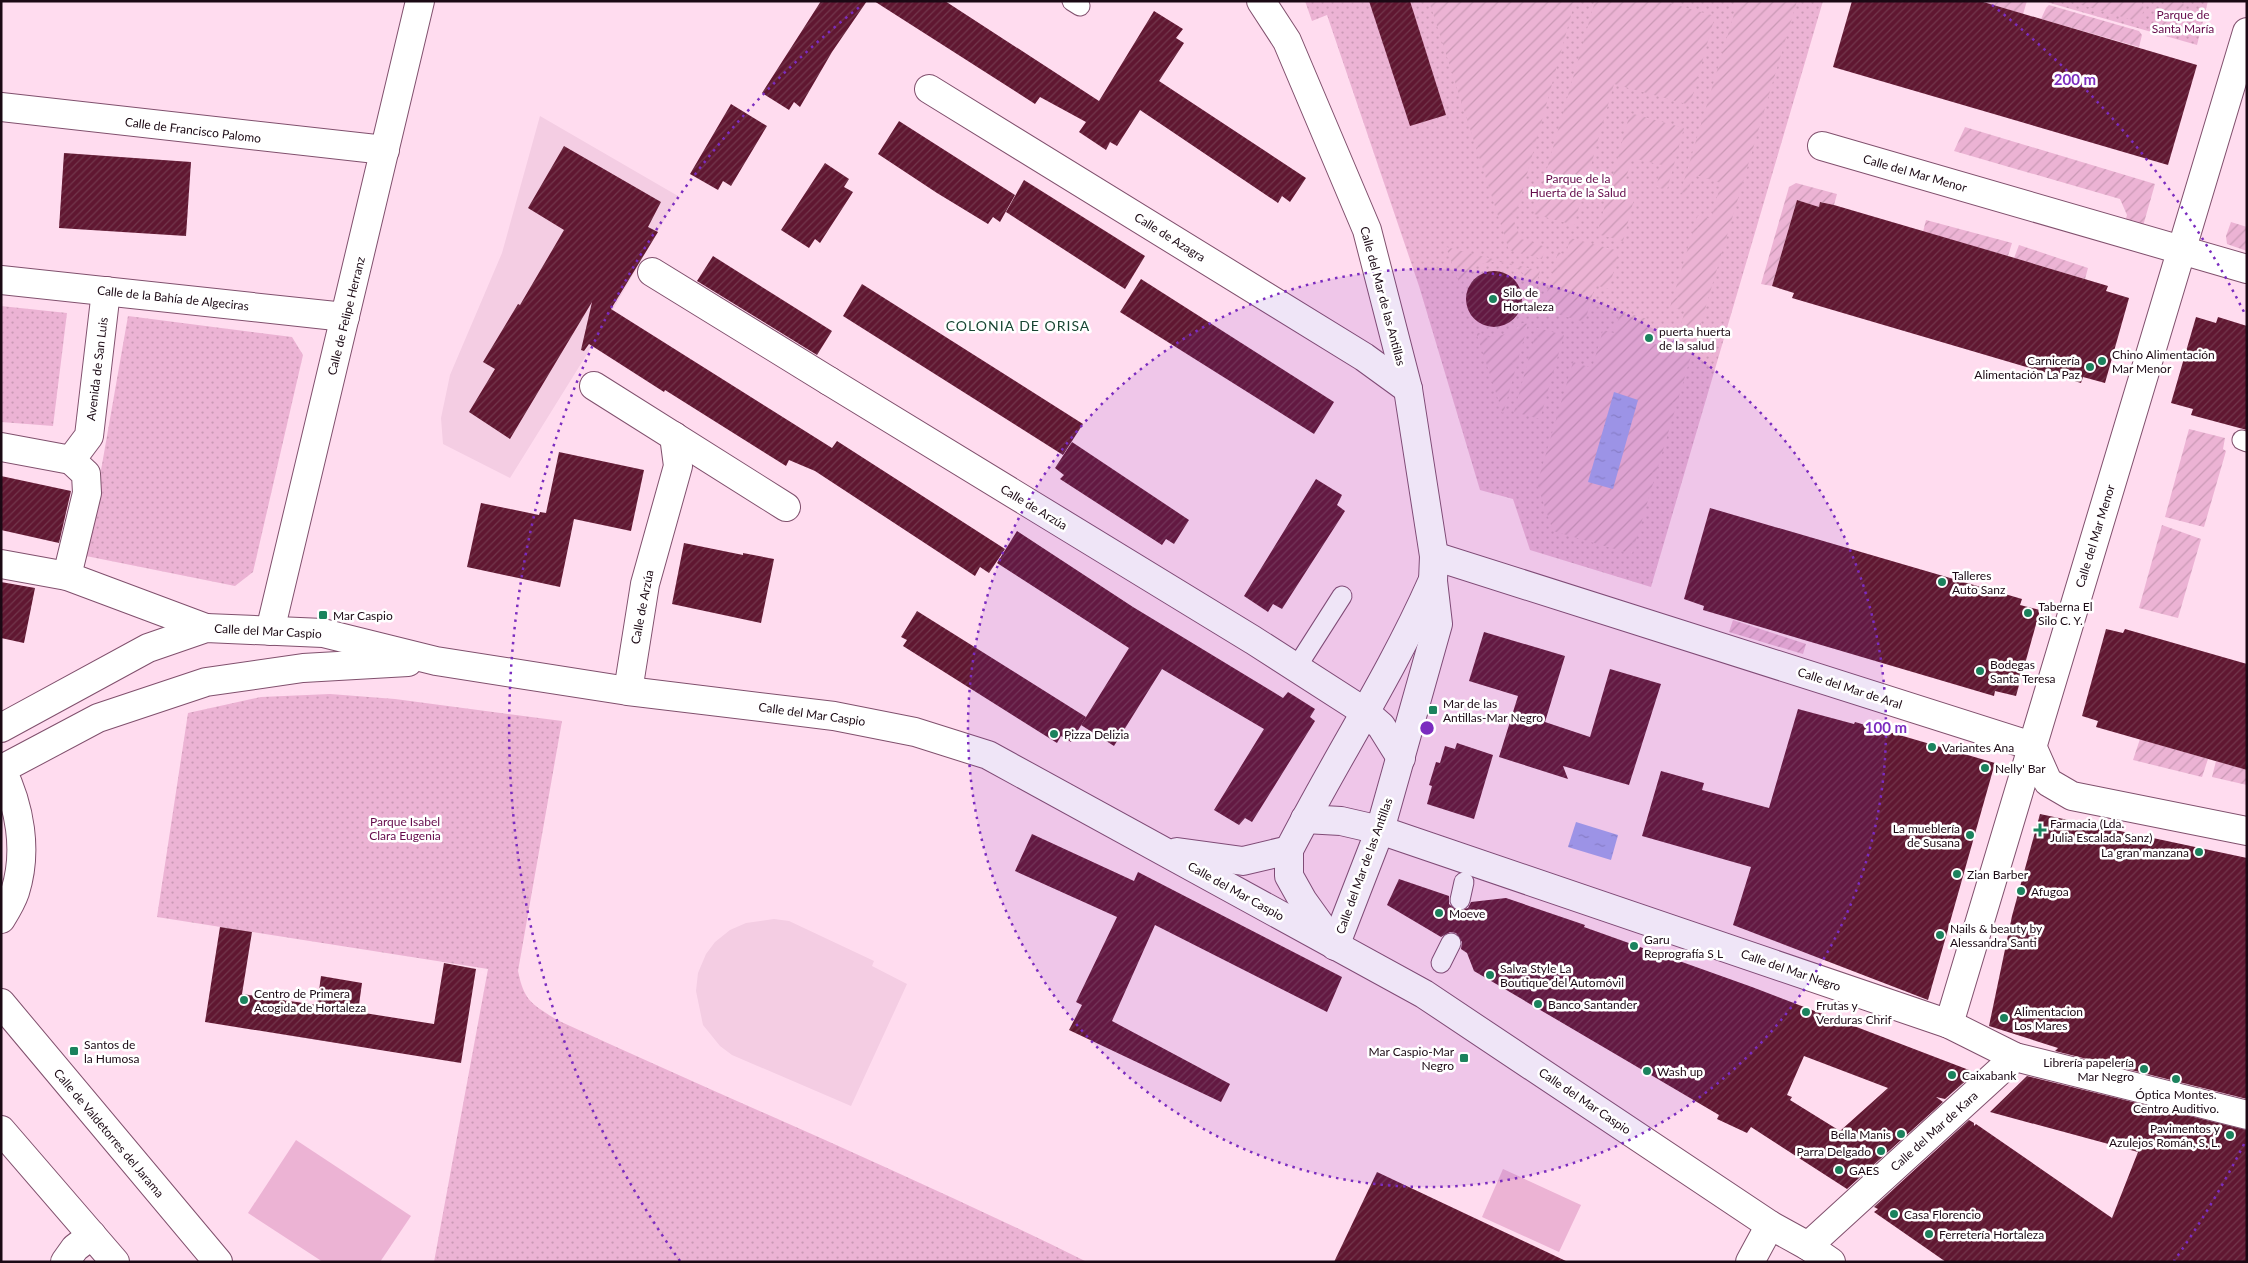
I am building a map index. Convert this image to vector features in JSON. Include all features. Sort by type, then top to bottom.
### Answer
[{"type":"street","name":"Calle de Felipe Herranz","points":[[270,631],[420,1]]},
{"type":"street","name":"Calle del Mar de las Antillas","points":[[1261,1],[1287,41],[1367,230],[1408,389],[1433,569],[1438,624],[1380,830],[1335,946]]},
{"type":"street","name":"Calle del Mar Menor","points":[[1949,1024],[2247,32]]},
{"type":"street","name":"Calle de Azagra","points":[[929,89],[1364,357],[1408,389]]},
{"type":"street","name":"Calle de Francisco Palomo","points":[[1,107],[385,150]]},
{"type":"street","name":"Calle del Mar Menor","points":[[1822,146],[2247,269]]},
{"type":"street","name":"Calle de Arzúa","points":[[652,272],[1365,712],[1381,726],[1401,758]]},
{"type":"street","name":"Calle de la Bahía de Algeciras","points":[[1,280],[346,317]]},
{"type":"street","name":"Avenida de San Luis","points":[[71,460],[89,436],[106,291]]},
{"type":"street","points":[[594,386],[786,507]]},
{"type":"street","name":"Calle de Arzúa","points":[[628,691],[645,584],[678,466],[674,436]]},
{"type":"street","points":[[1,447],[71,460],[86,474],[87,492],[66,576]]},
{"type":"street","points":[[1,564],[66,576],[206,628]]},
{"type":"street","name":"Calle del Mar de Aral","points":[[1433,569],[2032,746]]},
{"type":"street","points":[[1289,850],[1401,648],[1433,569]]},
{"type":"street","name":"Calle del Mar Caspio","points":[[1,728],[148,648],[206,628],[323,633],[436,661],[628,691],[834,716],[915,732],[988,755],[1424,994],[1770,1225],[1808,1246],[1831,1262]]},
{"type":"street","name":"Calle del Mar Caspio","points":[[2,769],[98,718],[206,682],[303,668],[436,661]]},
{"type":"street","points":[[2032,746],[2048,782],[2072,796],[2247,831]]},
{"type":"street","points":[[1,920],[15,892],[22,850],[18,808],[2,769]]},
{"type":"street","name":"Calle del Mar Negro","points":[[1305,819],[1341,821],[1380,830],[1949,1024],[2015,1057],[2247,1115]]},
{"type":"street","name":"Calle del Mar Caspio","points":[[1164,850],[1243,860],[1289,850],[1289,876],[1303,901],[1335,946]]},
{"type":"street","name":"Calle de Valdetorres del Jarama","points":[[1,1003],[218,1262]]},
{"type":"street","name":"Calle del Mar de Kara","points":[[1808,1246],[2015,1057]]},
{"type":"street","points":[[1,1130],[115,1262]]},
{"type":"street","points":[[1750,1262],[1770,1225]]},
{"type":"street","points":[[65,1262],[76,1248],[92,1234]]},
{"type":"lane","points":[[1296,668],[1342,596]]},
{"type":"lane","points":[[1460,900],[1464,882]]},
{"type":"lane","points":[[1440,963],[1451,943]]},
{"type":"shaded area","points":[[540,116],[678,196],[592,346],[510,478],[443,444],[441,418],[450,375],[502,253]]},
{"type":"shaded area","points":[[774,919],[789,921],[874,961],[872,966],[907,984],[851,1106],[732,1055],[720,1046],[703,1025],[696,991],[698,973],[706,954],[715,942],[730,930],[746,923]]},
{"type":"green space","name":"Parque de la Huerta de la Salud","points":[[1305,1],[1823,1],[1651,587],[1530,550],[1513,499],[1480,490],[1419,286],[1327,15],[1312,21]]},
{"type":"green space","points":[[1429,1],[1575,1],[1514,221],[1521,239],[1546,247],[1542,259],[1509,250]]},
{"type":"green space","points":[[1595,1],[1662,1],[1715,16],[1690,105],[1614,84],[1574,225],[1534,214]]},
{"type":"green space","points":[[1738,1],[1797,1],[1632,554],[1553,531],[1537,484],[1573,362],[1592,368],[1603,330],[1614,333],[1621,311],[1651,320],[1645,341],[1673,349],[1685,311],[1670,307],[1698,215],[1711,219],[1721,183],[1693,174],[1687,196],[1680,194]]},
{"type":"green space","points":[[1980,1],[2027,1],[2023,14]]},
{"type":"green space","name":"Parque de Santa María","points":[[2043,1],[2208,1],[2197,45]]},
{"type":"green space","points":[[2068,1],[2141,1],[2144,9],[2141,19],[2136,21]]},
{"type":"green space","points":[[2171,1],[2182,2],[2194,22],[2190,33],[2185,36],[2155,25],[2155,16]]},
{"type":"green space","points":[[2049,5],[2139,31],[2142,35],[2139,47],[2041,19]]},
{"type":"green space","points":[[1630,113],[1684,128],[1667,190],[1656,187],[1662,165],[1632,158],[1621,195],[1634,199],[1623,241],[1597,234]]},
{"type":"green space","points":[[1965,127],[2155,184],[2141,233],[2124,226],[2127,215],[2120,199],[1954,151]]},
{"type":"green space","points":[[1796,183],[1837,194],[1834,205],[1821,202],[1819,207],[1797,200],[1772,286],[1761,284],[1789,187]]},
{"type":"green space","points":[[1926,220],[2012,243],[2008,256],[1923,232]]},
{"type":"green space","points":[[2231,222],[2247,227],[2247,251],[2227,244],[2226,236]]},
{"type":"green space","points":[[1570,238],[1619,251],[1609,289],[1595,285],[1585,322],[1542,310],[1558,252],[1566,255]]},
{"type":"green space","points":[[2019,245],[2088,268],[2085,279],[2014,258]]},
{"type":"green space","points":[[1446,247],[1540,271],[1530,306],[1530,286],[1526,277],[1512,265],[1503,262],[1485,263],[1468,272],[1460,285]]},
{"type":"green space","points":[[1,306],[67,313],[53,426],[1,422]]},
{"type":"green space","points":[[128,316],[292,337],[303,355],[253,572],[235,586],[86,556]]},
{"type":"green space","points":[[1523,323],[1528,324],[1503,414],[1476,332],[1483,335],[1496,336],[1511,331]]},
{"type":"green space","points":[[1537,328],[1564,335],[1540,419],[1514,412]]},
{"type":"green space","points":[[2189,429],[2225,438],[2223,449],[2226,451],[2204,527],[2165,517]]},
{"type":"green space","points":[[2162,525],[2201,539],[2178,618],[2139,608]]},
{"type":"green space","points":[[1733,620],[1806,644],[1803,654],[1729,632]]},
{"type":"green space","name":"Parque Isabel Clara Eugenia","points":[[330,694],[395,699],[562,721],[518,971],[526,995],[535,1005],[557,1020],[889,1169],[1087,1262],[434,1262],[488,969],[157,917],[188,713],[261,697]]},
{"type":"green space","points":[[2140,739],[2208,759],[2202,777],[2133,760]]},
{"type":"green space","points":[[2216,761],[2247,770],[2247,785],[2212,777]]},
{"type":"green space","points":[[296,1140],[411,1216],[380,1262],[323,1262],[248,1213]]},
{"type":"green space","points":[[1503,1169],[1581,1205],[1559,1252],[1482,1217]]},
{"type":"water","points":[[1614,392],[1638,400],[1613,489],[1588,482]]},
{"type":"water","points":[[1576,822],[1618,835],[1611,860],[1568,847]]},
{"type":"building","points":[[821,1],[867,1],[832,52],[800,107],[794,102],[789,110],[762,93]]},
{"type":"building","points":[[874,1],[945,1],[1099,101],[1154,11],[1183,29],[1176,38],[1184,43],[1159,81],[1306,178],[1290,202],[1282,196],[1278,203],[1140,110],[1117,146],[1110,142],[1106,150],[1079,132],[1086,122],[1040,97],[1035,104]]},
{"type":"building","points":[[1369,1],[1410,1],[1446,115],[1410,126]]},
{"type":"building","points":[[1852,1],[1980,1],[2197,65],[2168,165],[1833,67]]},
{"type":"building","points":[[731,104],[767,126],[731,186],[723,181],[718,190],[690,174]]},
{"type":"building","points":[[899,121],[1015,195],[1000,222],[993,217],[988,224],[878,154]]},
{"type":"building","points":[[564,146],[661,202],[648,227],[658,232],[611,309],[832,448],[837,441],[1005,549],[989,573],[980,567],[975,576],[815,471],[789,460],[786,466],[589,344],[584,351],[581,350],[592,302],[510,439],[469,412],[495,369],[483,362],[518,304],[520,305],[564,230],[528,208]]},
{"type":"building","points":[[64,153],[191,162],[186,236],[59,228]]},
{"type":"building","points":[[825,163],[849,179],[844,187],[853,192],[820,243],[815,239],[809,248],[781,230]]},
{"type":"building","points":[[1024,180],[1145,256],[1125,289],[1006,212]]},
{"type":"building","points":[[1797,200],[1819,207],[1820,202],[1834,205],[2008,256],[2108,286],[2106,291],[2129,298],[2105,383],[2083,377],[2081,383],[1792,298],[1794,293],[1772,286]]},
{"type":"building","points":[[713,256],[832,331],[817,355],[697,281]]},
{"type":"building","name":"Silo de Hortaleza","points":[[1494,271],[1505,273],[1514,279],[1520,288],[1522,299],[1520,310],[1514,319],[1505,325],[1494,327],[1483,325],[1474,319],[1468,310],[1466,299],[1468,288],[1474,279],[1483,273]]},
{"type":"building","points":[[1141,279],[1334,402],[1314,434],[1120,312]]},
{"type":"building","points":[[862,284],[1083,424],[1063,455],[843,316]]},
{"type":"building","points":[[2196,317],[2216,323],[2218,317],[2247,326],[2247,430],[2191,415],[2193,409],[2171,403]]},
{"type":"building","points":[[1072,442],[1189,520],[1174,544],[1166,539],[1162,545],[1060,479],[1064,475],[1055,468]]},
{"type":"building","points":[[559,452],[644,470],[631,531],[574,519],[560,587],[467,567],[481,503],[539,515],[540,512],[546,513]]},
{"type":"building","points":[[1,476],[71,491],[59,543],[1,530]]},
{"type":"building","points":[[1316,479],[1342,495],[1337,505],[1345,511],[1282,609],[1273,604],[1268,612],[1244,596]]},
{"type":"building","points":[[1710,508],[2022,599],[2020,605],[2040,610],[2016,696],[1995,691],[1994,696],[1703,610],[1704,606],[1684,599]]},
{"type":"building","points":[[1017,531],[1133,607],[1283,698],[1288,692],[1315,709],[1310,717],[1315,721],[1252,822],[1245,818],[1239,825],[1214,810],[1264,729],[1162,669],[1114,746],[1081,725],[1129,648],[997,563]]},
{"type":"building","points":[[684,543],[774,559],[761,623],[672,604]]},
{"type":"building","points":[[1,582],[35,588],[24,643],[1,638]]},
{"type":"building","points":[[917,611],[1086,717],[1071,742],[1061,736],[1057,743],[903,646],[907,640],[901,637]]},
{"type":"building","points":[[2106,629],[2123,633],[2125,629],[2247,664],[2247,770],[2096,727],[2098,721],[2082,716]]},
{"type":"building","points":[[1484,632],[1565,656],[1545,722],[1590,737],[1610,669],[1661,684],[1629,785],[1563,766],[1568,779],[1499,757],[1518,696],[1469,681]]},
{"type":"building","points":[[1798,709],[1854,724],[1855,722],[1995,763],[1928,1000],[1733,925],[1751,867],[1642,836],[1661,771],[1704,783],[1702,790],[1769,808]]},
{"type":"building","points":[[1457,743],[1493,755],[1474,819],[1427,804],[1432,786],[1429,785],[1436,762],[1440,763],[1445,746],[1455,749]]},
{"type":"building","points":[[2040,814],[2247,858],[2247,1099],[2055,1051],[2058,1048],[1989,1026],[2012,916]]},
{"type":"building","points":[[1032,834],[1134,881],[1138,872],[1342,977],[1327,1012],[1155,925],[1112,1021],[1230,1084],[1221,1102],[1069,1030],[1082,1005],[1076,1002],[1117,917],[1015,871]]},
{"type":"building","points":[[1399,879],[1449,896],[1449,904],[1457,911],[1468,908],[1471,902],[1506,898],[1752,987],[1969,1070],[1970,1077],[1945,1099],[1936,1097],[1943,1102],[1847,1189],[1751,1127],[1747,1133],[1717,1119],[1719,1115],[1474,971],[1467,953],[1461,949],[1462,942],[1456,933],[1450,932],[1441,937],[1387,905]],"holes":[[[1804,1056],[1888,1088],[1840,1131],[1790,1100],[1792,1097],[1787,1095]]]},
{"type":"building","name":"Centro de Primera Acogida de Hortaleza","points":[[220,927],[252,932],[242,994],[317,1005],[321,976],[362,983],[358,1012],[434,1024],[444,963],[476,969],[461,1063],[205,1022]]},
{"type":"building","points":[[2027,1076],[2247,1130],[2247,1262],[1946,1262],[1874,1212],[1878,1209],[1874,1207],[1969,1120],[1974,1123],[1974,1126],[1976,1124],[2112,1218],[2138,1152],[1990,1112]]},
{"type":"building","points":[[1377,1172],[1568,1262],[1334,1262]]},
{"type":"place","name":"Silo de Hortaleza","points":[[1493,299]]},
{"type":"place","name":"puerta huerta de la salud","points":[[1649,338]]},
{"type":"place","name":"Chino Alimentación Mar Menor","points":[[2102,361]]},
{"type":"place","name":"Carnicería Alimentación La Paz","points":[[2090,367]]},
{"type":"place","name":"Talleres Auto Sanz","points":[[1942,582]]},
{"type":"place","name":"Taberna El Silo C. Y.","points":[[2028,613]]},
{"type":"place","name":"Mar Caspio","points":[[323,615]]},
{"type":"place","name":"Bodegas Santa Teresa","points":[[1980,671]]},
{"type":"place","name":"Mar de las Antillas-Mar Negro","points":[[1433,710]]},
{"type":"place","name":"Pizza Delizia","points":[[1054,734]]},
{"type":"place","name":"Variantes Ana","points":[[1932,747]]},
{"type":"place","name":"Nelly' Bar","points":[[1985,768]]},
{"type":"place","name":"Farmacia (Lda. Julia Escalada Sanz)","points":[[2040,830]]},
{"type":"place","name":"La mueblería de Susana","points":[[1970,835]]},
{"type":"place","name":"La gran manzana","points":[[2199,852]]},
{"type":"place","name":"Zian Barber","points":[[1957,874]]},
{"type":"place","name":"Afugoa","points":[[2021,891]]},
{"type":"place","name":"Moeve","points":[[1439,913]]},
{"type":"place","name":"Nails & beauty by Alessandra Santi","points":[[1940,935]]},
{"type":"place","name":"Garu Reprografía S L","points":[[1634,946]]},
{"type":"place","name":"Salva Style La Boutique del Automóvil","points":[[1490,975]]},
{"type":"place","name":"Centro de Primera Acogida de Hortaleza","points":[[244,1000]]},
{"type":"place","name":"Banco Santander","points":[[1538,1004]]},
{"type":"place","name":"Frutas y Verduras Chrif","points":[[1806,1012]]},
{"type":"place","name":"Alimentacion Los Mares","points":[[2004,1018]]},
{"type":"place","name":"Santos de la Humosa","points":[[74,1051]]},
{"type":"place","name":"Mar Caspio-Mar Negro","points":[[1464,1058]]},
{"type":"place","name":"Librería papelería Mar Negro","points":[[2144,1069]]},
{"type":"place","name":"Wash up","points":[[1647,1071]]},
{"type":"place","name":"Caixabank","points":[[1952,1075]]},
{"type":"place","name":"Óptica Montes. Centro Auditivo.","points":[[2176,1079]]},
{"type":"place","name":"Bella Manis","points":[[1901,1134]]},
{"type":"place","name":"Pavimentos y Azulejos Román, S. L.","points":[[2230,1135]]},
{"type":"place","name":"Parra Delgado","points":[[1881,1151]]},
{"type":"place","name":"GAES","points":[[1839,1170]]},
{"type":"place","name":"Casa Florencio","points":[[1894,1214]]},
{"type":"place","name":"Ferretería Hortaleza","points":[[1929,1234]]},
{"type":"district","name":"COLONIA DE ORISA","points":[[1018,325]]}]
